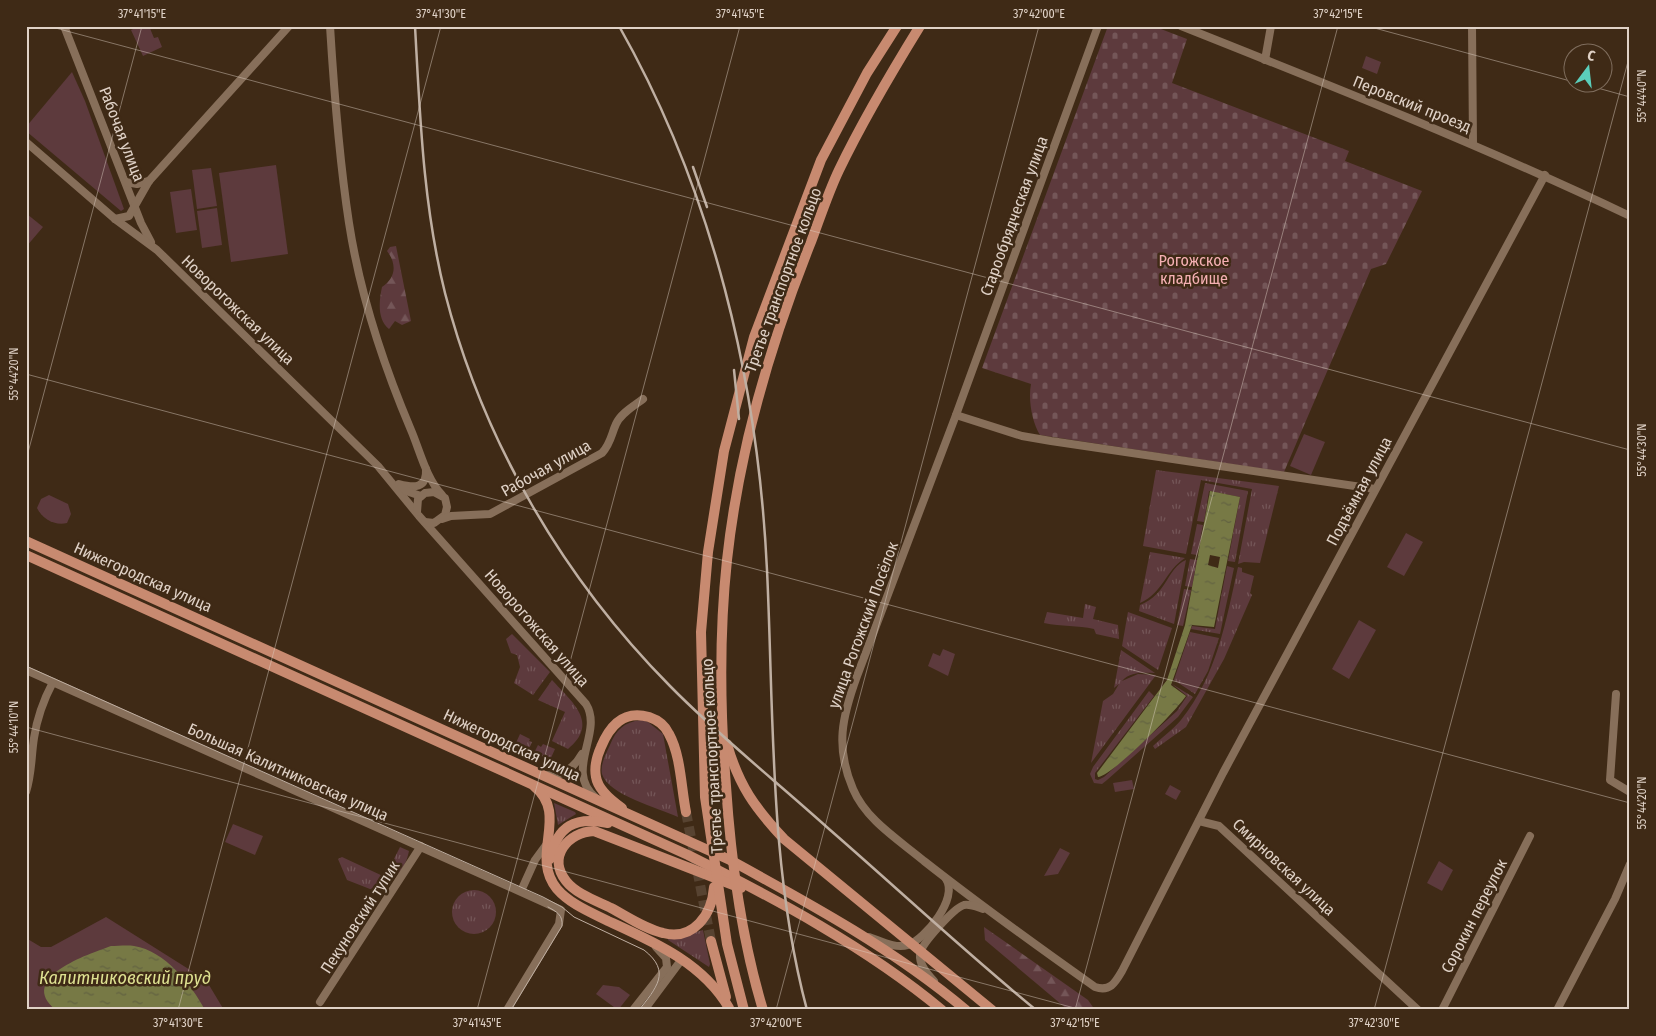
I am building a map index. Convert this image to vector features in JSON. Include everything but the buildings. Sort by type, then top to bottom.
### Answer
[{"type":"main road","name":"Третье транспортное кольцо","points":[[744,1010],[727,944],[715,876],[704,778],[701,632],[708,552],[724,451],[754,337],[821,160],[867,73],[897,26]]},
{"type":"main road","name":"Третье транспортное кольцо","points":[[763,1010],[746,945],[729,833],[720,698],[721,634],[727,558],[743,459],[771,350],[838,171],[884,84],[920,26]]},
{"type":"main road","name":"Нижегородская улица","points":[[26,541],[606,805],[695,843],[770,881],[898,956],[966,1010]]},
{"type":"main road","name":"Нижегородская улица","points":[[26,555],[528,781],[719,870],[864,953],[920,992],[942,1010]]},
{"type":"main road","points":[[720,698],[726,742],[735,772],[746,794],[761,815],[784,839],[992,1010]]},
{"type":"main road","points":[[640,819],[608,796],[595,776],[598,755],[611,727],[625,717],[633,715],[653,718],[662,724],[669,733],[675,748],[686,812]]},
{"type":"main road","points":[[528,781],[538,790],[550,808],[551,817],[546,846],[549,873],[556,888],[578,906],[647,939],[682,959],[705,976],[718,989],[729,1009]]},
{"type":"main road","points":[[549,873],[550,859],[556,837],[568,826],[576,822],[599,821],[638,833]]},
{"type":"main road","points":[[715,876],[711,907],[706,917],[692,930],[674,935],[654,930],[571,887],[564,879],[559,860],[560,852],[569,839],[584,831],[594,831],[772,900]]},
{"type":"main road","points":[[711,941],[729,1009]]},
{"type":"main road","points":[[920,992],[933,1010]]},
{"type":"street","name":"Рабочая улица","points":[[64,26],[146,236],[157,250]]},
{"type":"street","points":[[115,219],[129,216],[149,181],[289,26]]},
{"type":"street","name":"Старообрядческая улица","points":[[956,415],[1098,26]]},
{"type":"street","name":"Перовский проезд","points":[[1181,26],[1473,144],[1545,175],[1630,216]]},
{"type":"street","points":[[1265,60],[1271,26]]},
{"type":"street","points":[[1472,26],[1473,144]]},
{"type":"street","points":[[329,27],[346,197],[360,276],[382,355],[432,481],[451,508],[465,516]]},
{"type":"street","name":"Новорогожская улица","points":[[26,142],[115,219],[157,250],[386,476],[586,704],[591,716],[591,722],[584,750]]},
{"type":"street","name":"Подъёмная улица","points":[[1199,821],[1375,488],[1545,175]]},
{"type":"street","points":[[126,182],[137,184],[149,181]]},
{"type":"street","name":"Рабочая улица","points":[[440,520],[490,514],[602,453],[610,445],[616,423],[643,399]]},
{"type":"street","points":[[956,415],[1022,436],[1066,444],[1375,488]]},
{"type":"street","name":"улица Рогожский Посёлок","points":[[956,415],[846,704],[841,737],[845,769],[861,804],[878,823],[987,910],[1095,987],[1103,990],[1111,987],[1122,971],[1199,821]]},
{"type":"street","points":[[399,484],[420,486],[426,479],[426,465]]},
{"type":"street","points":[[386,476],[406,491],[423,494],[434,492],[442,495]]},
{"type":"street","points":[[417,512],[416,503],[429,489],[432,481]]},
{"type":"street","points":[[437,534],[436,525],[447,511],[447,502]]},
{"type":"street","points":[[425,522],[440,520]]},
{"type":"street","name":"Большая Калитниковская улица","points":[[26,670],[561,910],[559,924],[507,1010]]},
{"type":"street","points":[[26,792],[32,774],[34,739],[39,714],[53,682]]},
{"type":"street","points":[[1616,694],[1610,780],[1630,792]]},
{"type":"street","points":[[540,774],[548,776],[563,773],[576,763],[584,750]]},
{"type":"street","points":[[584,750],[582,766],[584,783],[594,796],[606,805]]},
{"type":"street","name":"Смирновская улица","points":[[1199,821],[1219,826],[1418,1010]]},
{"type":"street","name":"Сорокин переулок","points":[[1442,1010],[1530,836]]},
{"type":"street","name":"Пекуновский тупик","points":[[320,1002],[421,846]]},
{"type":"street","points":[[521,891],[535,860],[546,846]]},
{"type":"street","points":[[1557,1010],[1615,899],[1630,864]]},
{"type":"street","points":[[862,934],[899,946],[913,943],[944,910],[950,884],[943,876]]},
{"type":"street","points":[[940,988],[924,969],[920,955],[921,949],[956,909],[971,905],[987,910]]},
{"type":"street","points":[[633,1010],[667,967],[666,958],[647,939]]},
{"type":"street","points":[[644,1010],[682,959]]},
{"type":"green space","points":[[139,26],[149,26],[154,38],[158,37],[162,47],[143,56],[131,30]]},
{"type":"green space","name":"Рогожское кладбище","points":[[1108,26],[1153,26],[1187,39],[1172,83],[1349,151],[1345,161],[1422,191],[1386,264],[1371,269],[1284,472],[1040,435],[1031,411],[1031,384],[982,368]]},
{"type":"green space","points":[[1366,56],[1381,62],[1377,74],[1362,68]]},
{"type":"green space","points":[[72,72],[85,101],[124,209],[121,211],[26,131],[26,127]]},
{"type":"green space","points":[[276,165],[288,254],[231,262],[219,173]]},
{"type":"green space","points":[[211,168],[217,206],[197,209],[192,170]]},
{"type":"green space","points":[[191,189],[197,230],[176,233],[170,192]]},
{"type":"green space","points":[[217,208],[222,245],[202,248],[197,211]]},
{"type":"green space","points":[[26,215],[43,227],[26,247]]},
{"type":"green space","points":[[396,246],[411,321],[402,325],[395,321],[389,329],[382,320],[380,298],[382,287],[390,279],[394,270],[387,251],[390,247]]},
{"type":"green space","points":[[1304,434],[1325,442],[1311,475],[1290,466]]},
{"type":"green space","points":[[1156,470],[1279,486],[1260,563],[1244,562],[1238,564],[1252,489],[1201,480],[1186,554],[1143,546]]},
{"type":"green space","points":[[1205,483],[1248,491],[1235,562],[1228,561],[1240,497],[1209,491],[1204,522],[1197,521]]},
{"type":"green space","points":[[49,495],[68,504],[71,514],[67,523],[54,522],[39,512],[37,508],[41,499]]},
{"type":"green space","points":[[1197,524],[1203,525],[1197,555],[1191,554]]},
{"type":"green space","points":[[1406,533],[1423,542],[1404,576],[1387,567]]},
{"type":"green space","points":[[1150,552],[1185,558],[1178,563],[1154,594],[1140,603]]},
{"type":"green space","points":[[1190,559],[1197,560],[1192,587],[1185,586]]},
{"type":"green space","points":[[1186,560],[1174,624],[1139,611],[1140,605],[1156,595],[1174,569]]},
{"type":"green space","points":[[1227,566],[1234,568],[1220,634],[1191,629],[1192,626],[1215,629]]},
{"type":"green space","points":[[1238,567],[1242,568],[1242,572],[1254,576],[1250,593],[1252,595],[1224,659],[1186,727],[1155,749],[1153,746],[1175,727],[1193,703],[1212,666],[1224,627]]},
{"type":"green space","points":[[1184,589],[1191,590],[1183,626],[1177,625]]},
{"type":"green space","points":[[1085,604],[1096,607],[1093,619],[1118,625],[1119,639],[1096,634],[1094,629],[1044,623],[1047,612],[1083,618]]},
{"type":"green space","points":[[1128,612],[1172,628],[1158,670],[1122,646]]},
{"type":"green space","points":[[1359,620],[1376,630],[1349,679],[1332,669]]},
{"type":"green space","points":[[1190,632],[1219,638],[1208,671],[1195,694],[1174,680]]},
{"type":"green space","points":[[512,634],[550,672],[533,695],[514,683],[520,667],[517,655],[511,653],[506,639]]},
{"type":"green space","points":[[943,649],[955,654],[948,676],[928,666],[933,653],[940,656]]},
{"type":"green space","points":[[1121,650],[1155,673],[1133,674],[1122,681],[1138,674],[1156,675],[1091,763],[1103,701],[1113,694],[1119,684],[1114,688]]},
{"type":"green space","points":[[552,680],[580,713],[582,730],[568,749],[552,741],[565,712],[538,700]]},
{"type":"green space","points":[[1172,684],[1193,697],[1178,717],[1102,784],[1094,783],[1090,774],[1093,767],[1149,691],[1154,696],[1095,773],[1095,779],[1098,780],[1104,777],[1177,711],[1187,696]]},
{"type":"green space","points":[[641,720],[648,722],[663,734],[678,817],[624,794],[606,782],[602,774],[604,759],[615,735],[625,725]]},
{"type":"green space","points":[[520,734],[532,742],[528,751],[515,745]]},
{"type":"green space","points":[[543,744],[555,749],[550,760],[534,753],[538,745],[541,747]]},
{"type":"green space","points":[[1132,780],[1134,789],[1115,792],[1113,783]]},
{"type":"green space","points":[[1170,785],[1181,791],[1176,800],[1165,794]]},
{"type":"green space","points":[[554,803],[575,812],[576,814],[558,825]]},
{"type":"green space","points":[[233,824],[263,836],[255,855],[225,842]]},
{"type":"green space","points":[[400,847],[409,851],[403,867],[393,877],[382,882],[381,886],[370,889],[347,880],[338,859],[342,857],[385,877]]},
{"type":"green space","points":[[1060,848],[1070,853],[1058,874],[1044,876]]},
{"type":"green space","points":[[1439,861],[1453,870],[1442,891],[1427,883]]},
{"type":"green space","points":[[474,890],[486,894],[492,900],[496,912],[492,924],[486,930],[474,934],[462,930],[456,924],[452,912],[456,900],[462,894]]},
{"type":"green space","name":"Калитниковский пруд","points":[[106,917],[206,980],[224,1010],[26,1010],[26,938],[41,947],[51,947]]},
{"type":"green space","points":[[984,927],[1088,1000],[1095,1010],[1068,1010],[985,940]]},
{"type":"green space","points":[[703,930],[709,967],[668,940],[668,935],[683,936]]},
{"type":"green space","points":[[603,985],[619,987],[630,995],[618,1010],[596,994]]},
{"type":"water","points":[[1210,491],[1240,497],[1214,627],[1192,625],[1171,685],[1186,696],[1129,755],[1105,774],[1098,777],[1097,773],[1167,680],[1185,625]],"holes":[[[1210,555],[1220,557],[1218,568],[1208,565]]]},
{"type":"water","name":"Калитниковский пруд","points":[[111,946],[134,946],[156,954],[185,980],[205,1010],[56,1010],[46,998],[45,988],[50,978],[73,961]]},
{"type":"tunnel","points":[[686,812],[711,941]]},
{"type":"tram line","points":[[26,666],[543,897],[562,907],[574,917],[644,950],[653,958],[659,973],[655,987],[639,1010]]},
{"type":"tram line","points":[[511,1010],[562,926],[562,919],[559,914],[548,907]]},
{"type":"railway","points":[[415,26],[427,194],[445,293],[461,348],[481,402],[505,454],[532,504],[562,553],[595,600],[631,644],[689,705],[957,943],[1036,1010]]},
{"type":"railway","points":[[619,26],[652,89],[681,154],[705,221],[725,289],[741,359],[762,499],[767,570],[775,791],[779,847],[795,956],[807,1010]]},
{"type":"railway","points":[[693,167],[707,207]]},
{"type":"railway","points":[[734,370],[739,419]]}]
